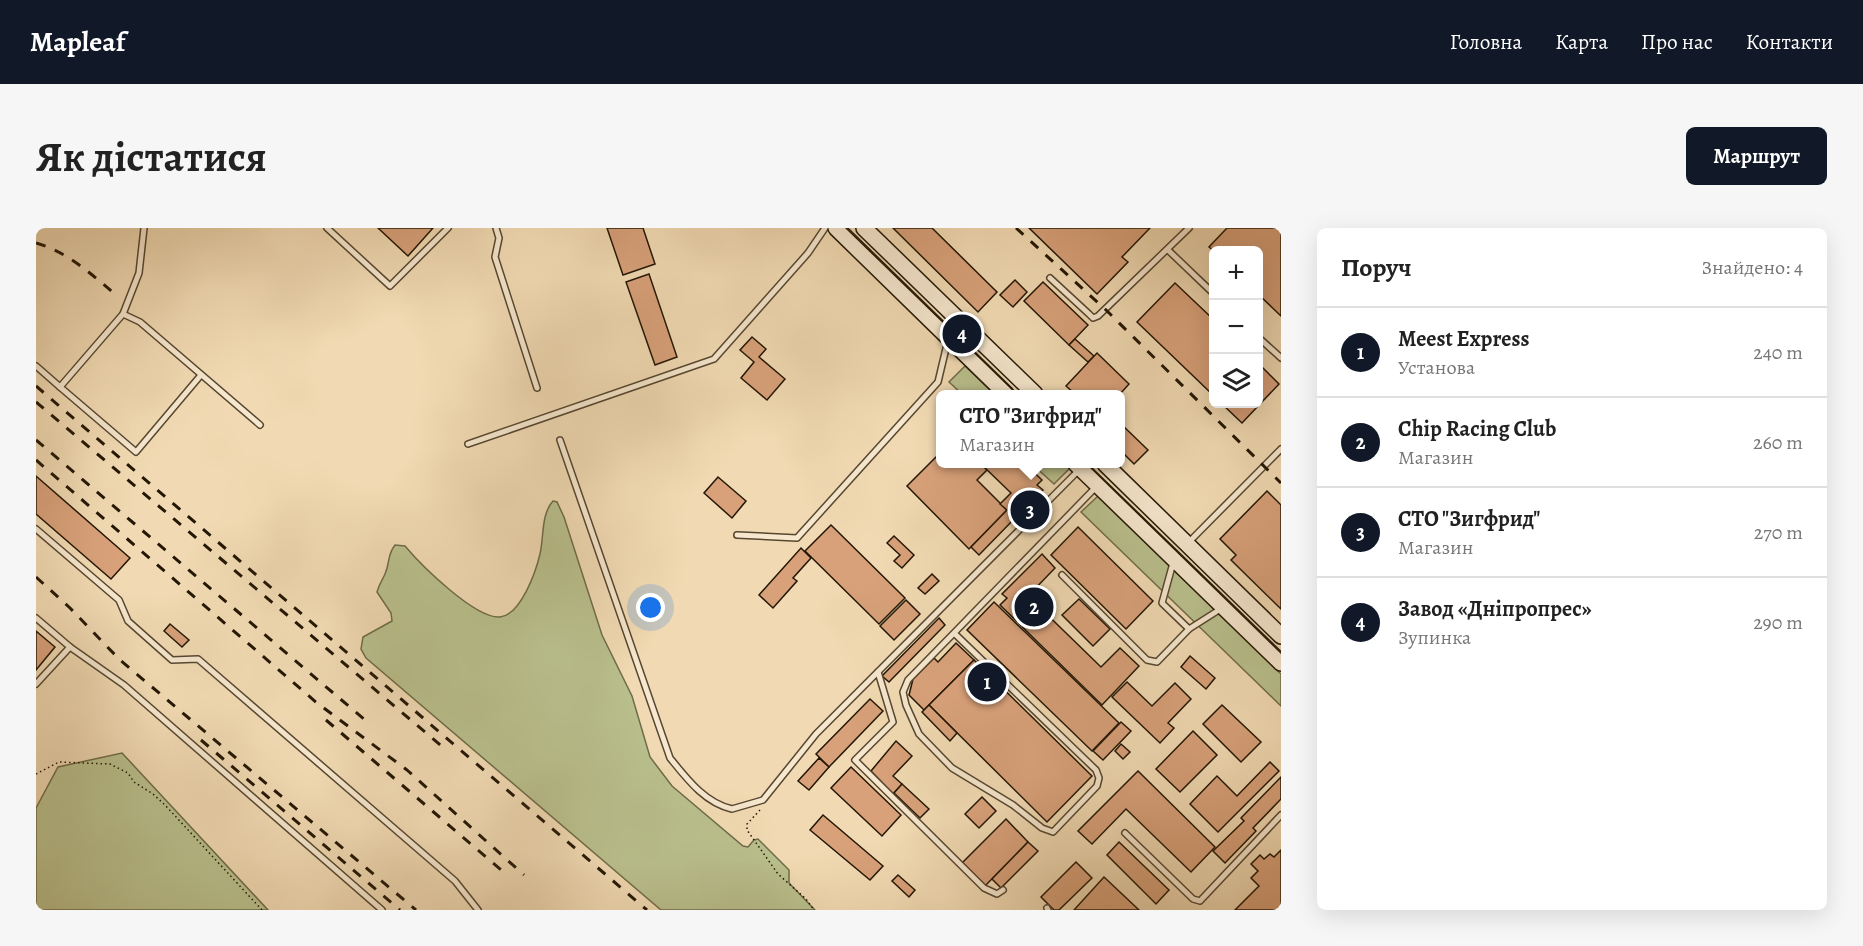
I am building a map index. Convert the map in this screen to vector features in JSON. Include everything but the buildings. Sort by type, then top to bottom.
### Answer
[{"type":"main road","points":[[836,228],[1002,390]]},
{"type":"main road","points":[[864,228],[1031,390]]},
{"type":"main road","points":[[1081,468],[1281,663]]},
{"type":"main road","points":[[1109,468],[1281,636]]},
{"type":"lane","points":[[60,387],[123,314],[138,273],[144,228]]},
{"type":"lane","points":[[327,228],[390,286],[448,228]]},
{"type":"lane","points":[[496,228],[499,238],[495,256],[537,388]]},
{"type":"lane","points":[[468,444],[714,359],[808,253],[825,228]]},
{"type":"lane","points":[[1050,278],[1093,318],[1098,316],[1189,228]]},
{"type":"lane","points":[[1168,250],[1209,289]]},
{"type":"lane","points":[[123,314],[140,322],[260,425]]},
{"type":"lane","points":[[737,535],[797,538],[938,382],[949,339]]},
{"type":"lane","points":[[1263,342],[1281,358]]},
{"type":"lane","points":[[36,366],[136,452],[201,375]]},
{"type":"lane","points":[[560,440],[670,758],[695,788],[724,807],[732,809],[763,800],[816,734],[1077,468]]},
{"type":"lane","points":[[1187,544],[1281,449]]},
{"type":"lane","points":[[954,633],[1096,770],[1100,778],[1097,786],[1053,832],[1042,828],[1013,805],[952,768],[919,734],[903,692],[908,680],[1098,484]]},
{"type":"lane","points":[[36,529],[119,600],[128,621],[172,660],[198,659],[455,881],[478,910]]},
{"type":"lane","points":[[1174,559],[1162,603],[1189,629]]},
{"type":"lane","points":[[1062,575],[1147,660],[1157,662],[1189,629],[1223,607]]},
{"type":"lane","points":[[36,618],[70,647],[124,686],[382,910]]},
{"type":"lane","points":[[36,684],[70,647]]},
{"type":"lane","points":[[878,672],[893,722],[855,760],[984,888],[997,894],[1003,890]]},
{"type":"lane","points":[[1125,833],[1193,899],[1200,901],[1281,816]]},
{"type":"path","points":[[36,774],[59,762],[117,766],[165,805],[262,910]]},
{"type":"path","points":[[763,800],[760,810],[746,826],[747,830],[778,874],[806,899],[814,910]]},
{"type":"green space","points":[[965,366],[991,390],[958,390],[949,382]]},
{"type":"green space","points":[[1036,468],[1070,468],[1054,484]]},
{"type":"green space","points":[[1098,496],[1281,674],[1281,706],[1081,512]]},
{"type":"green space","points":[[553,501],[557,502],[564,517],[602,635],[632,696],[650,757],[672,786],[743,846],[748,847],[758,839],[789,870],[789,883],[815,910],[661,910],[366,658],[361,649],[363,637],[392,621],[391,613],[377,592],[395,545],[405,546],[435,577],[463,600],[489,615],[500,617],[515,609],[531,581],[540,554],[546,512]]},
{"type":"green space","points":[[122,753],[268,910],[36,910],[36,808],[58,767]]},
{"type":"tram line","points":[[846,228],[1013,390]]},
{"type":"tram line","points":[[1091,468],[1281,653]]},
{"type":"railway","points":[[1016,228],[1105,309],[1281,483]]},
{"type":"railway","points":[[36,243],[69,258],[116,295]]},
{"type":"railway","points":[[36,386],[647,910]]},
{"type":"railway","points":[[36,402],[445,749]]},
{"type":"railway","points":[[36,440],[365,720]]},
{"type":"railway","points":[[36,460],[317,703],[407,770],[524,875]]},
{"type":"railway","points":[[36,577],[70,608],[120,660],[416,910]]},
{"type":"railway","points":[[326,720],[506,874]]},
{"type":"railway","points":[[201,740],[400,910]]},
{"type":"place","name":"Завод «Дніпропрес»","points":[[962,334]]},
{"type":"place","name":"СТО \"Зигфрид\"","points":[[1030,510]]},
{"type":"place","name":"Chip Racing Club","points":[[1034,607]]},
{"type":"place","name":"Meest Express","points":[[987,682]]}]
